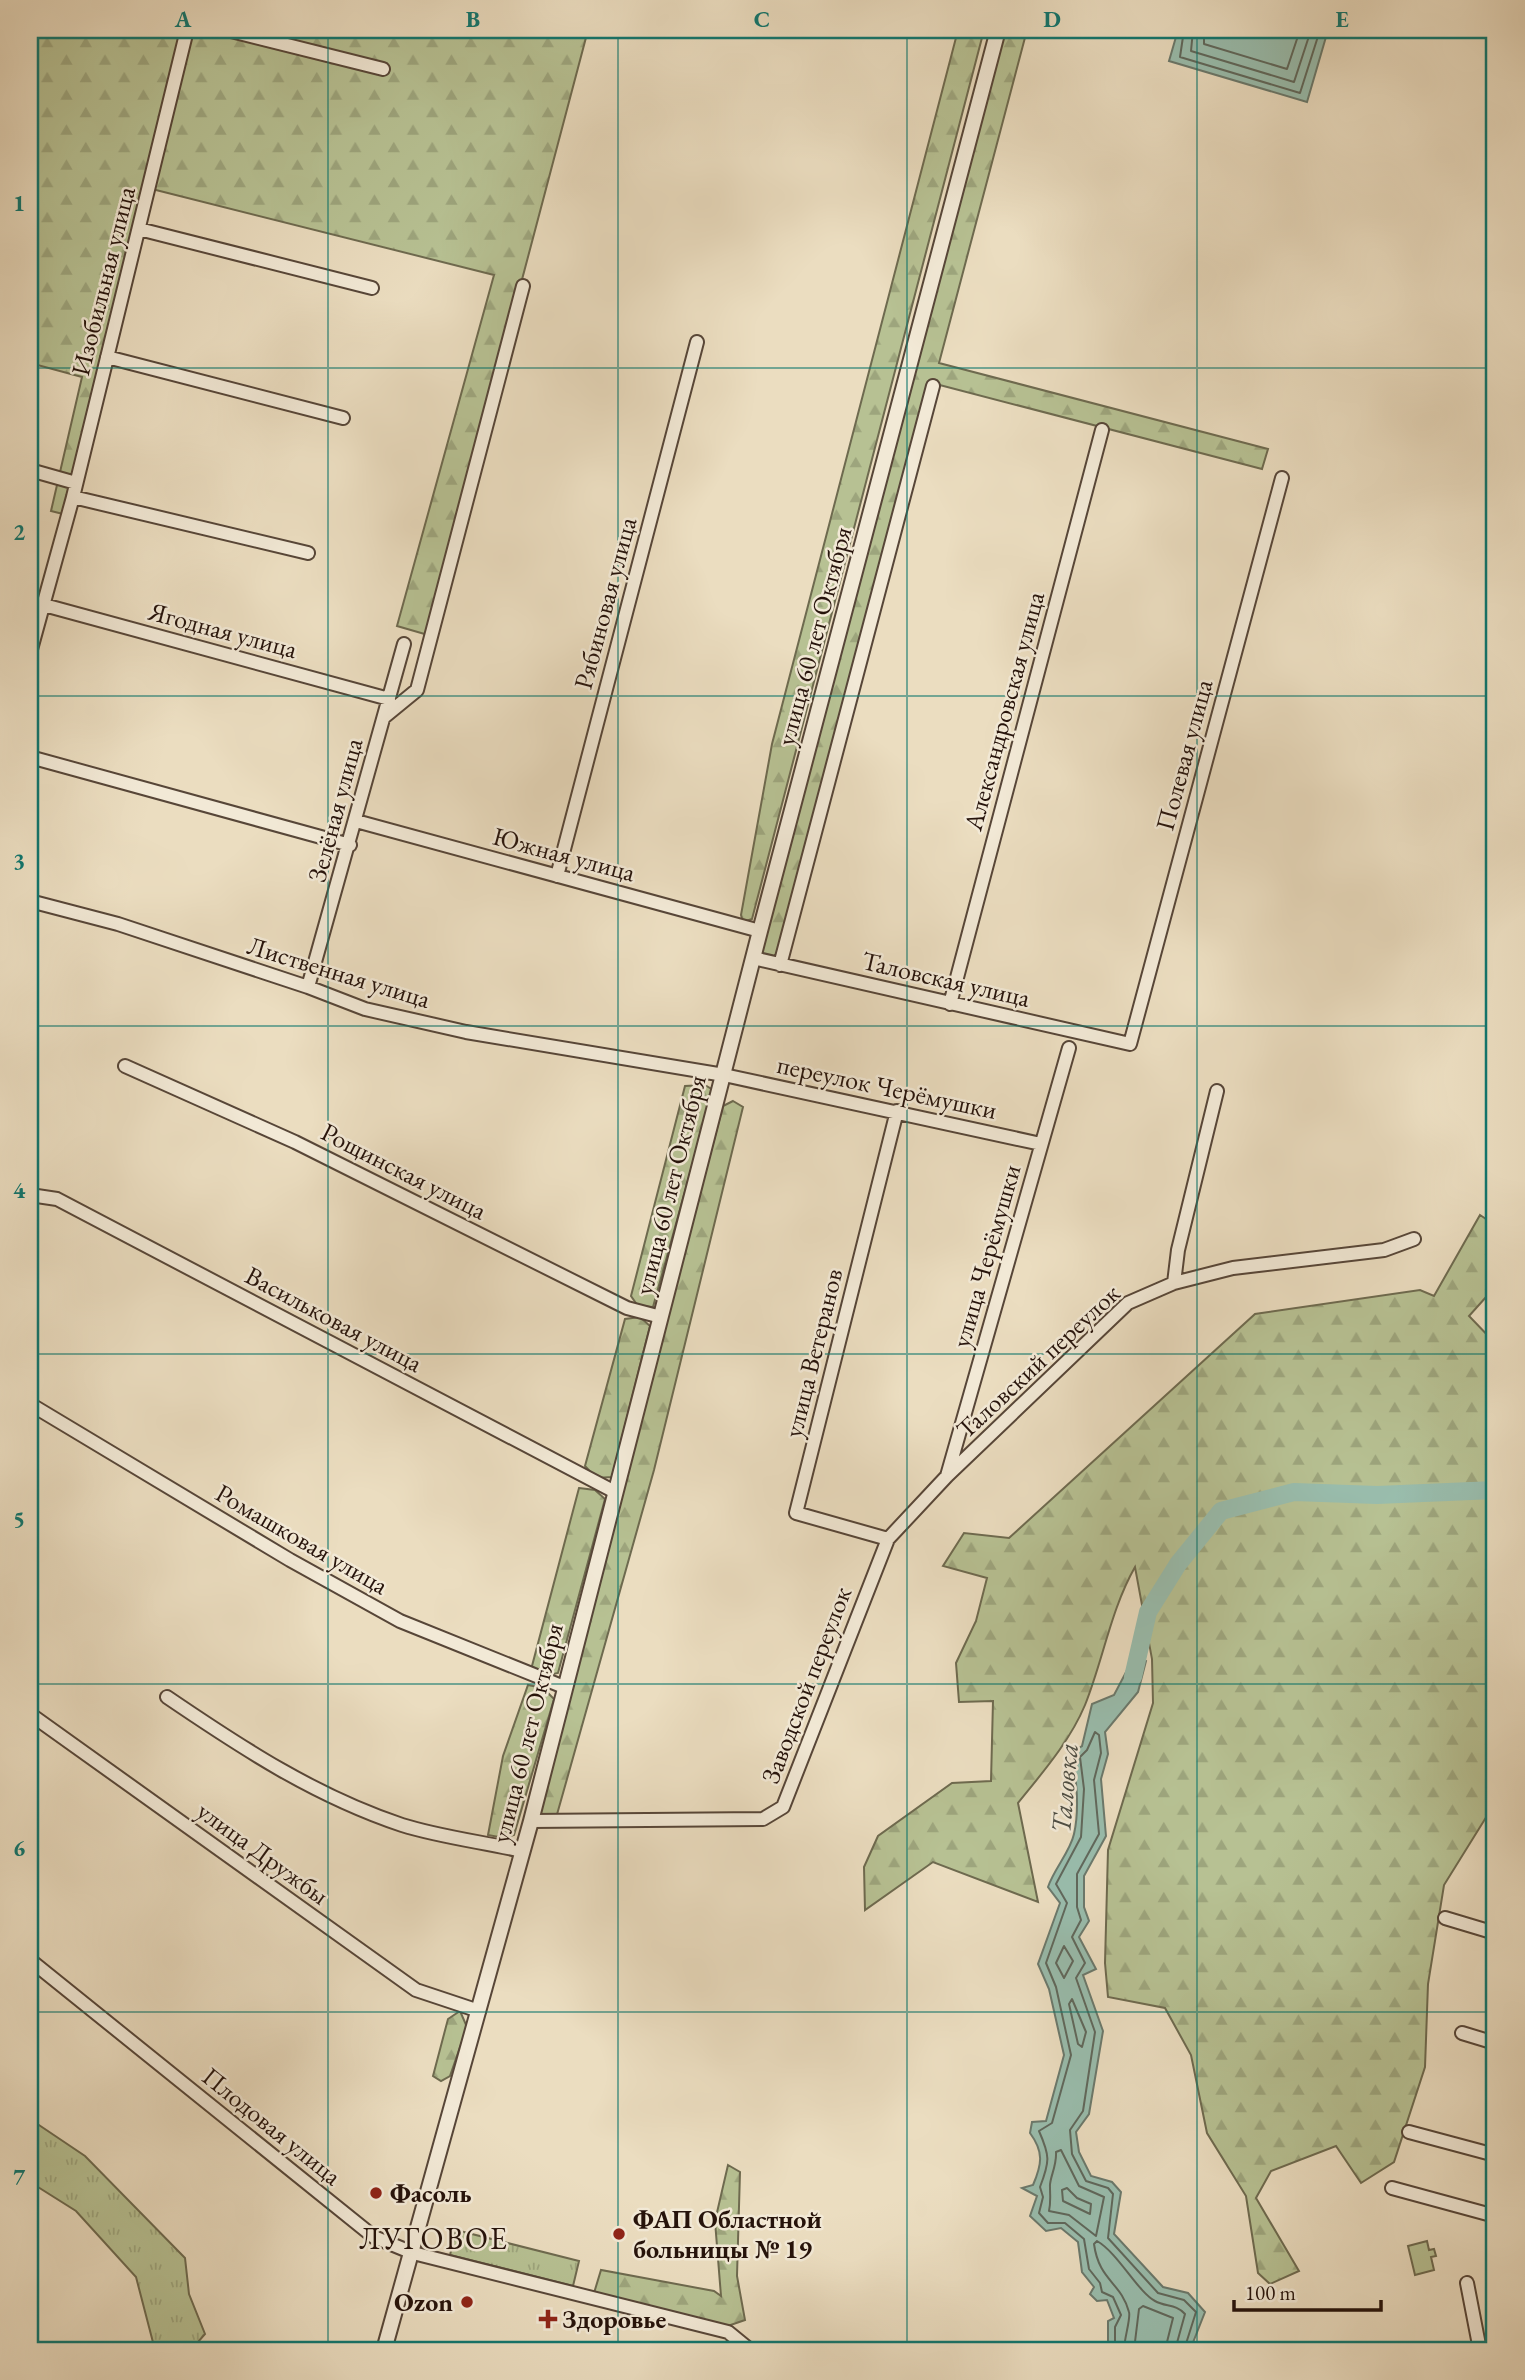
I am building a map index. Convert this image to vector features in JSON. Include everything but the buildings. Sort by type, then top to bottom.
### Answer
[{"type":"street","name":"Изобильная улица","points":[[30,653],[73,496],[187,30]]},
{"type":"street","points":[[227,30],[383,69]]},
{"type":"street","name":"улица 60 лет Октября","points":[[384,2350],[531,1821],[760,931],[998,30]]},
{"type":"street","points":[[139,229],[372,288]]},
{"type":"street","points":[[384,717],[417,690],[523,286]]},
{"type":"street","name":"Рябиновая улица","points":[[556,876],[697,342]]},
{"type":"street","points":[[107,357],[343,418]]},
{"type":"street","points":[[780,965],[933,386]]},
{"type":"street","name":"Александровская улица","points":[[950,1004],[1102,430]]},
{"type":"street","points":[[30,470],[76,483]]},
{"type":"street","name":"Полевая улица","points":[[1130,1044],[1282,478]]},
{"type":"street","points":[[73,496],[308,553]]},
{"type":"street","name":"Ягодная улица","points":[[44,605],[389,699]]},
{"type":"street","name":"Зелёная улица","points":[[308,987],[350,845],[404,644]]},
{"type":"street","points":[[30,757],[350,845]]},
{"type":"street","name":"Южная улица","points":[[356,821],[760,931]]},
{"type":"street","name":"Лиственная улица","points":[[30,901],[118,924],[308,987],[365,1009],[466,1032],[724,1075]]},
{"type":"street","name":"Таловская улица","points":[[753,958],[1130,1044]]},
{"type":"street","name":"улица Черёмушки","points":[[947,1476],[1069,1048]]},
{"type":"street","name":"Рощинская улица","points":[[125,1066],[295,1142],[627,1308],[662,1317]]},
{"type":"street","name":"переулок Черёмушки","points":[[724,1075],[1041,1144]]},
{"type":"street","points":[[1174,1283],[1178,1250],[1217,1091]]},
{"type":"street","name":"улица Ветеранов","points":[[888,1539],[796,1513],[897,1111]]},
{"type":"street","name":"Васильковая улица","points":[[30,1200],[37,1196],[57,1199],[585,1479],[615,1492]]},
{"type":"street","name":"Таловский переулок","points":[[888,1539],[947,1476],[1128,1303],[1174,1283],[1233,1268],[1384,1250],[1414,1239]]},
{"type":"street","name":"Ромашковая улица","points":[[30,1404],[290,1560],[400,1621],[565,1687]]},
{"type":"street","name":"Заводской переулок","points":[[531,1821],[763,1819],[783,1807],[888,1539]]},
{"type":"street","points":[[167,1697],[262,1761],[328,1794],[403,1825],[522,1851]]},
{"type":"street","name":"улица Дружбы","points":[[30,1714],[416,1990],[479,2011]]},
{"type":"street","points":[[1445,1919],[1495,1933]]},
{"type":"street","name":"Плодовая улица","points":[[30,1960],[374,2238],[413,2253],[728,2332],[746,2348]]},
{"type":"street","points":[[1462,2033],[1495,2043]]},
{"type":"street","points":[[1409,2132],[1495,2155]]},
{"type":"street","points":[[1392,2188],[1495,2216]]},
{"type":"street","points":[[1467,2283],[1480,2350]]},
{"type":"green space","points":[[30,30],[588,30],[428,635],[397,626],[494,275],[144,187],[67,515],[51,511],[82,377],[30,363]]},
{"type":"green space","points":[[958,30],[984,30],[752,919],[743,922],[741,915],[772,744]]},
{"type":"green space","points":[[1005,30],[1027,30],[939,363],[1268,449],[1262,469],[932,383],[777,961],[761,954]]},
{"type":"green space","points":[[705,1085],[713,1090],[653,1307],[638,1306],[631,1296],[685,1086]]},
{"type":"green space","points":[[733,1101],[743,1107],[654,1470],[556,1818],[540,1817],[539,1801],[723,1106]]},
{"type":"green space","points":[[1480,1215],[1495,1225],[1495,1287],[1469,1316],[1495,1343],[1495,1635],[1486,1639],[1490,1811],[1444,1885],[1428,1984],[1425,2067],[1394,2162],[1361,2183],[1336,2146],[1271,2171],[1256,2198],[1299,2271],[1270,2284],[1258,2273],[1246,2196],[1207,2133],[1191,2055],[1165,2008],[1108,1997],[1105,1963],[1108,1850],[1153,1703],[1152,1659],[1135,1567],[1113,1617],[1079,1718],[1055,1756],[1018,1803],[1038,1902],[933,1862],[865,1910],[864,1867],[878,1836],[952,1783],[991,1781],[993,1701],[959,1702],[956,1663],[976,1621],[987,1578],[943,1566],[964,1533],[1009,1538],[1255,1314],[1420,1290],[1434,1296]]},
{"type":"green space","points":[[640,1317],[650,1326],[612,1477],[596,1478],[585,1466],[625,1319]]},
{"type":"green space","points":[[579,1488],[595,1490],[605,1499],[558,1673],[544,1676],[532,1666]]},
{"type":"green space","points":[[528,1685],[543,1688],[554,1699],[514,1835],[504,1838],[488,1835],[503,1756]]},
{"type":"green space","points":[[460,2011],[467,2027],[450,2076],[441,2081],[433,2076],[448,2019]]},
{"type":"green space","points":[[30,2119],[85,2156],[185,2258],[189,2294],[205,2334],[191,2350],[155,2350],[136,2277],[76,2211],[30,2182]]},
{"type":"green space","points":[[728,2165],[740,2172],[737,2276],[745,2320],[722,2328],[594,2293],[601,2270],[714,2291],[721,2296],[715,2221]]},
{"type":"green space","points":[[456,2230],[579,2261],[573,2286],[450,2255]]},
{"type":"green space","points":[[1427,2241],[1429,2250],[1434,2249],[1436,2256],[1431,2257],[1434,2270],[1415,2275],[1408,2246]]},
{"type":"water","points":[[1178,30],[1328,30],[1307,102],[1169,61]]},
{"type":"water","points":[[1135,1655],[1146,1661],[1138,1692],[1105,1732],[1108,1754],[1101,1779],[1106,1836],[1084,1876],[1084,1907],[1089,1921],[1079,1937],[1096,1969],[1083,1975],[1103,2031],[1089,2114],[1076,2132],[1079,2152],[1091,2176],[1112,2182],[1121,2192],[1114,2234],[1163,2287],[1188,2293],[1205,2312],[1190,2350],[1108,2350],[1108,2321],[1114,2318],[1107,2300],[1097,2301],[1090,2294],[1094,2287],[1082,2272],[1078,2242],[1061,2228],[1046,2231],[1030,2216],[1037,2196],[1022,2188],[1033,2185],[1040,2164],[1038,2146],[1030,2133],[1032,2122],[1046,2121],[1064,2055],[1049,1989],[1038,1964],[1060,1903],[1048,1887],[1069,1847],[1076,1824],[1077,1793],[1072,1752],[1082,1746],[1092,1704],[1114,1695]]},
{"type":"waterway","name":"Таловка","points":[[1133,1677],[1148,1612],[1178,1564],[1221,1511],[1294,1492],[1377,1495],[1495,1490]]},
{"type":"place","name":"Фасоль","points":[[376,2193]]},
{"type":"place","name":"ФАП Областной больницы № 19","points":[[619,2234]]},
{"type":"place","name":"Ozon","points":[[467,2302]]},
{"type":"place","name":"Здоровье","points":[[548,2319]]},
{"type":"district","name":"ЛУГОВОЕ","points":[[434,2238]]}]
